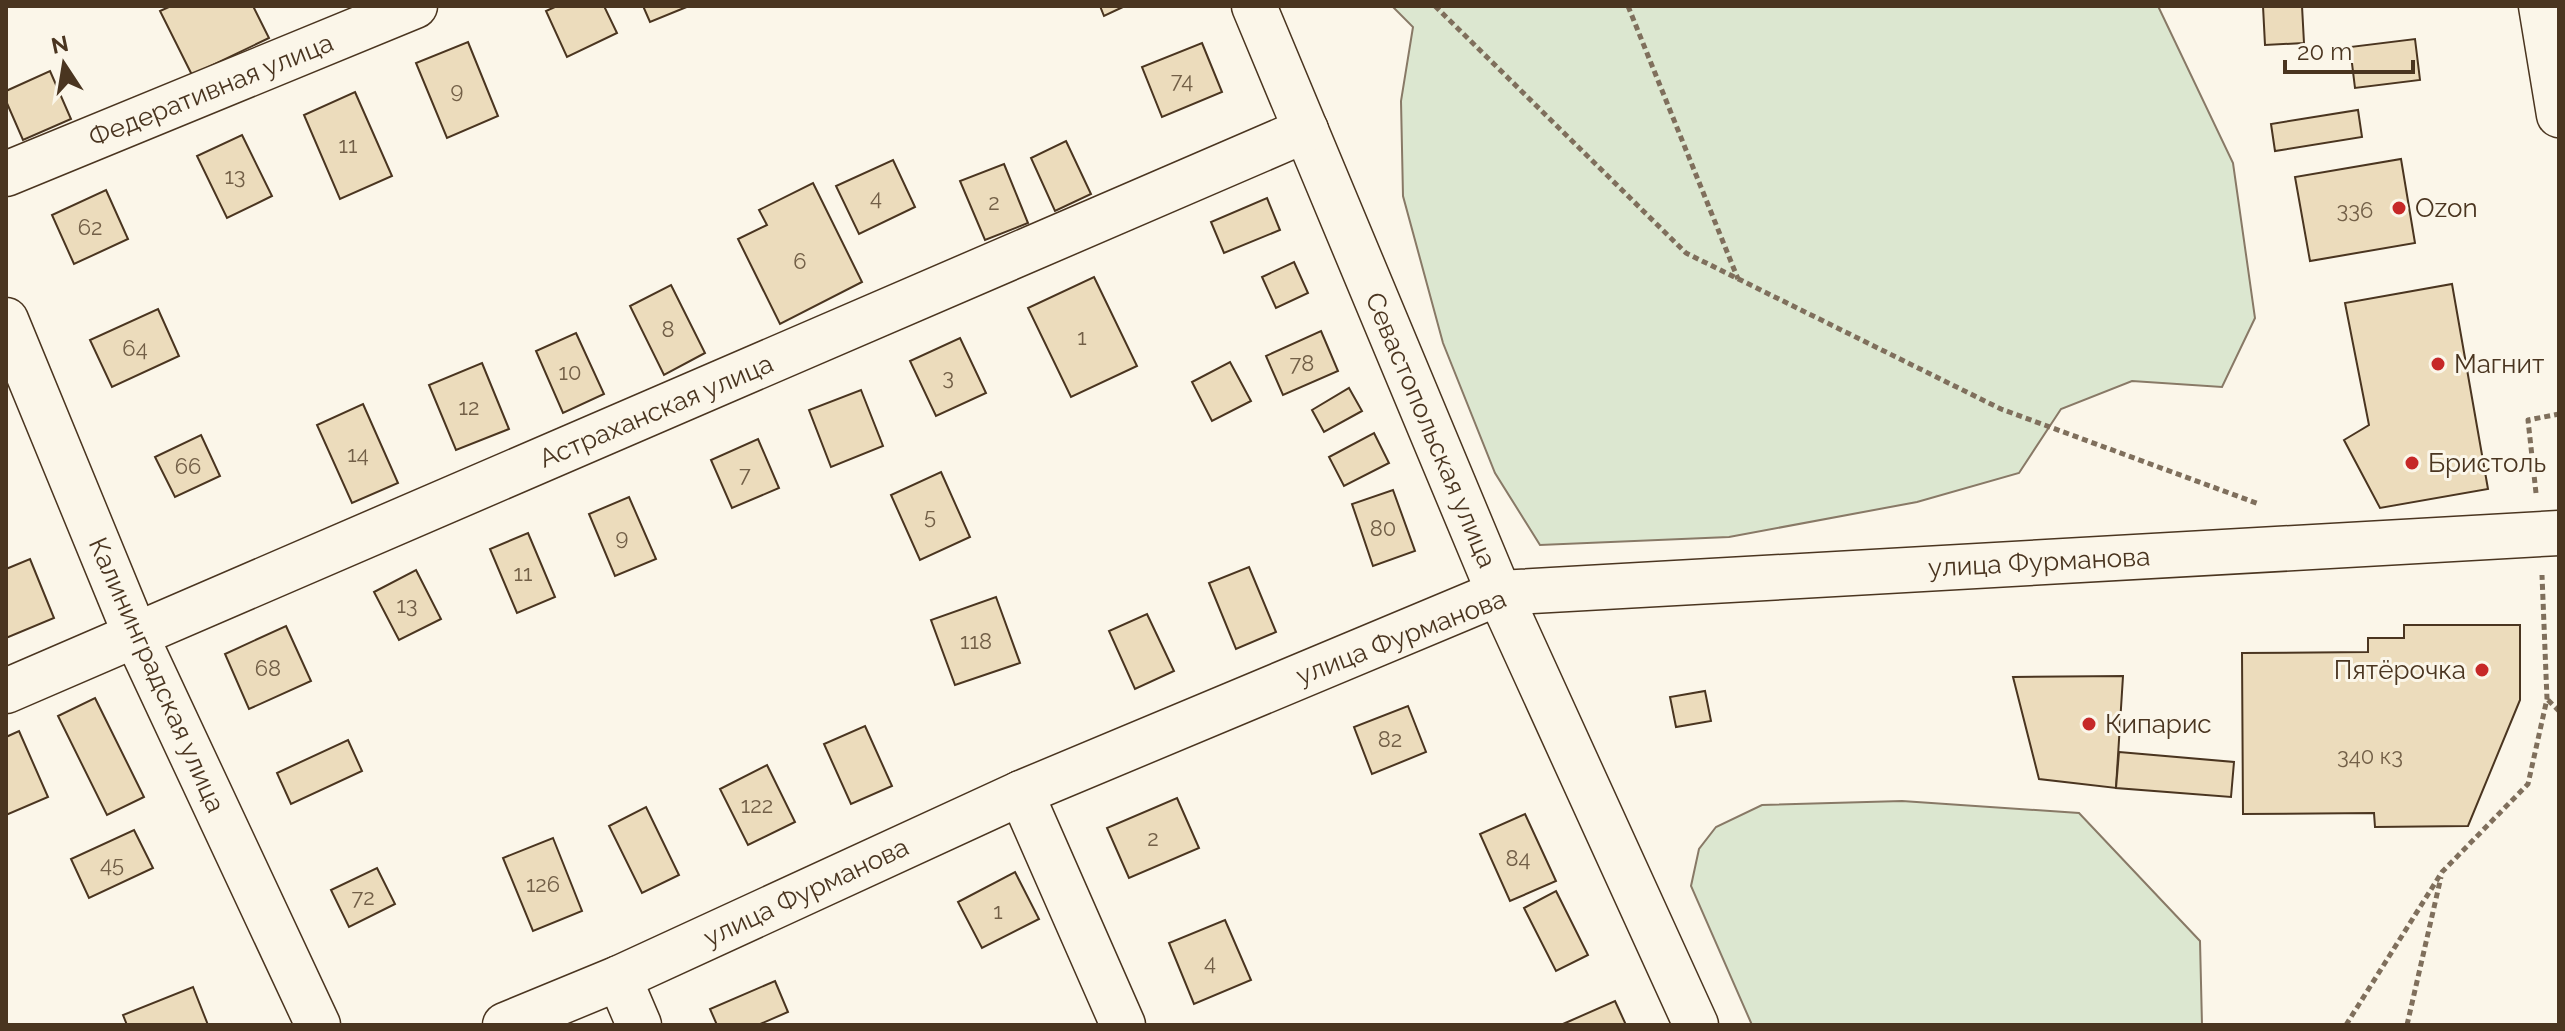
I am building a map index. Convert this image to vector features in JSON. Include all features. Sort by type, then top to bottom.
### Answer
[{"type":"street","name":"Федеративная улица","points":[[6,174],[415,6]]},
{"type":"street","name":"Севастопольская улица","points":[[1254,6],[1499,593],[1696,1025]]},
{"type":"street","points":[[2541,6],[2559,113]]},
{"type":"street","name":"Астраханская улица","points":[[6,691],[1306,130]]},
{"type":"street","name":"Калининградская улица","points":[[6,320],[136,636],[318,1025]]},
{"type":"street","name":"улица Фурманова","points":[[505,1025],[619,978],[1021,793],[1499,593],[2550,534]]},
{"type":"street","points":[[1021,793],[1123,1025]]},
{"type":"street","points":[[619,978],[639,1025]]},
{"type":"path","points":[[1435,6],[1686,253],[2001,409],[2263,506]]},
{"type":"path","points":[[1628,6],[1738,279]]},
{"type":"path","points":[[2346,1025],[2442,872],[2528,784],[2547,699],[2550,534],[2528,420],[2559,414]]},
{"type":"path","points":[[2547,699],[2559,711]]},
{"type":"path","points":[[2407,1025],[2442,872]]},
{"type":"green space","points":[[1392,6],[2158,6],[2233,163],[2255,318],[2222,387],[2132,381],[2061,409],[2019,473],[1917,502],[1729,537],[1540,545],[1495,473],[1443,343],[1403,196],[1401,101],[1413,27]]},
{"type":"green space","points":[[1902,801],[2079,813],[2200,941],[2202,1025],[1752,1025],[1691,886],[1699,849],[1716,827],[1762,805]]},
{"type":"building","points":[[171,6],[253,6],[269,38],[192,75],[160,11]]},
{"type":"building","points":[[557,6],[604,6],[617,33],[567,57],[546,11]]},
{"type":"building","points":[[643,6],[689,6],[650,22]]},
{"type":"building","points":[[1100,6],[1125,6],[1104,16]]},
{"type":"building","points":[[2263,6],[2302,6],[2304,43],[2265,45]]},
{"type":"building","points":[[2415,39],[2420,80],[2355,88],[2350,47]]},
{"type":"building","points":[[468,42],[498,116],[447,138],[416,63]]},
{"type":"building","points":[[1202,43],[1222,92],[1162,117],[1142,67]]},
{"type":"building","points":[[50,71],[71,119],[23,140],[6,101],[6,91]]},
{"type":"building","points":[[355,92],[392,176],[340,199],[304,115]]},
{"type":"building","points":[[2358,110],[2362,137],[2275,151],[2271,124]]},
{"type":"building","points":[[242,135],[272,196],[227,218],[197,156]]},
{"type":"building","points":[[1066,141],[1091,194],[1055,211],[1031,158]]},
{"type":"building","points":[[2401,159],[2415,243],[2310,261],[2295,177]]},
{"type":"building","points":[[893,160],[915,207],[859,234],[836,186]]},
{"type":"building","points":[[1004,164],[1028,223],[985,240],[960,181]]},
{"type":"building","points":[[813,183],[862,282],[780,324],[738,239],[767,225],[759,210]]},
{"type":"building","points":[[106,190],[128,239],[74,264],[52,215]]},
{"type":"building","points":[[1267,198],[1280,230],[1224,253],[1211,222]]},
{"type":"building","points":[[1294,262],[1308,293],[1276,308],[1262,277]]},
{"type":"building","points":[[1094,277],[1137,366],[1071,397],[1028,308]]},
{"type":"building","points":[[2452,284],[2488,489],[2380,508],[2344,440],[2369,425],[2345,303]]},
{"type":"building","points":[[671,285],[705,353],[664,375],[630,306]]},
{"type":"building","points":[[158,309],[179,356],[112,387],[90,340]]},
{"type":"building","points":[[1321,331],[1338,371],[1283,395],[1266,356]]},
{"type":"building","points":[[576,333],[604,394],[563,413],[536,351]]},
{"type":"building","points":[[960,338],[986,393],[936,416],[910,361]]},
{"type":"building","points":[[1230,362],[1251,401],[1212,421],[1192,382]]},
{"type":"building","points":[[482,363],[509,429],[456,450],[429,385]]},
{"type":"building","points":[[1349,388],[1362,411],[1324,432],[1312,410]]},
{"type":"building","points":[[861,390],[883,446],[831,467],[809,410]]},
{"type":"building","points":[[363,404],[398,483],[352,503],[317,425]]},
{"type":"building","points":[[1374,433],[1389,463],[1344,486],[1329,457]]},
{"type":"building","points":[[201,435],[220,476],[175,497],[155,457]]},
{"type":"building","points":[[758,439],[779,488],[732,508],[711,460]]},
{"type":"building","points":[[941,472],[970,537],[920,560],[891,495]]},
{"type":"building","points":[[1393,490],[1415,551],[1373,566],[1352,504]]},
{"type":"building","points":[[629,497],[656,559],[615,576],[589,514]]},
{"type":"building","points":[[528,533],[555,597],[517,613],[490,549]]},
{"type":"building","points":[[30,559],[54,618],[6,638],[6,569]]},
{"type":"building","points":[[1249,567],[1276,632],[1236,649],[1209,583]]},
{"type":"building","points":[[416,570],[441,619],[399,640],[374,592]]},
{"type":"building","points":[[996,597],[1020,663],[955,685],[931,620]]},
{"type":"building","points":[[1147,614],[1174,671],[1135,689],[1109,631]]},
{"type":"building","points":[[2404,625],[2520,625],[2520,700],[2468,826],[2375,827],[2374,813],[2243,814],[2242,653],[2368,652],[2368,638],[2404,638]]},
{"type":"building","points":[[286,626],[311,681],[249,709],[225,654]]},
{"type":"building","points":[[2123,676],[2116,788],[2039,779],[2013,677]]},
{"type":"building","points":[[1705,691],[1711,721],[1676,727],[1670,697]]},
{"type":"building","points":[[95,698],[144,797],[107,815],[58,716]]},
{"type":"building","points":[[1408,706],[1426,752],[1372,774],[1354,727]]},
{"type":"building","points":[[865,726],[892,786],[851,804],[824,744]]},
{"type":"building","points":[[19,731],[48,797],[6,815],[6,737]]},
{"type":"building","points":[[348,740],[362,771],[291,804],[277,773]]},
{"type":"building","points":[[2119,752],[2234,762],[2231,797],[2116,788]]},
{"type":"building","points":[[767,765],[795,822],[748,845],[720,789]]},
{"type":"building","points":[[1177,798],[1199,848],[1129,878],[1107,828]]},
{"type":"building","points":[[646,807],[679,875],[642,893],[609,826]]},
{"type":"building","points":[[1525,814],[1556,881],[1510,901],[1480,834]]},
{"type":"building","points":[[134,830],[153,868],[89,898],[71,859]]},
{"type":"building","points":[[553,838],[582,911],[533,931],[503,858]]},
{"type":"building","points":[[377,868],[395,904],[349,927],[331,890]]},
{"type":"building","points":[[1015,872],[1039,919],[982,948],[958,902]]},
{"type":"building","points":[[1556,891],[1588,955],[1556,971],[1524,908]]},
{"type":"building","points":[[1225,920],[1251,980],[1194,1004],[1169,943]]},
{"type":"building","points":[[775,981],[788,1012],[758,1025],[717,1025],[710,1009]]},
{"type":"building","points":[[193,987],[208,1025],[127,1025],[123,1015]]},
{"type":"building","points":[[1615,1001],[1626,1025],[1563,1024]]},
{"type":"place","name":"Ozon","points":[[2399,208]]},
{"type":"place","name":"Магнит","points":[[2438,364]]},
{"type":"place","name":"Бристоль","points":[[2412,463]]},
{"type":"place","name":"Пятёрочка","points":[[2482,670]]},
{"type":"place","name":"Кипарис","points":[[2089,724]]}]
